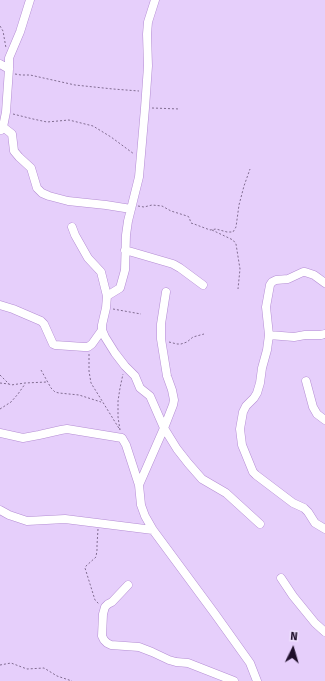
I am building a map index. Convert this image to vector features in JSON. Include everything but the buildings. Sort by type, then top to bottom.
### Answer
[{"type":"street","points":[[30,0],[20,32],[9,58],[6,112],[2,129],[12,134],[14,151],[31,168],[37,188],[42,193],[68,201],[131,207]]},
{"type":"street","points":[[107,296],[121,286],[125,270],[125,250],[128,221],[139,177],[146,108],[148,22],[155,0]]},
{"type":"street","points":[[0,64],[9,70]]},
{"type":"street","points":[[72,227],[88,258],[101,272],[107,296],[102,325],[102,330],[105,337],[125,366],[135,376],[140,388],[150,396],[164,428],[177,449],[202,479],[226,492],[260,524]]},
{"type":"street","points":[[125,250],[174,264],[203,285]]},
{"type":"street","points":[[325,283],[314,275],[303,272],[288,279],[273,280],[270,285],[266,307],[269,335],[260,384],[254,398],[246,406],[243,412],[240,429],[242,445],[253,472],[293,503],[304,508],[316,523],[325,529]]},
{"type":"street","points":[[139,485],[164,428],[174,400],[167,376],[161,339],[161,324],[166,292]]},
{"type":"street","points":[[0,305],[13,309],[44,324],[54,345],[90,346],[102,330]]},
{"type":"street","points":[[269,335],[294,337],[325,334]]},
{"type":"street","points":[[306,381],[313,407],[317,414],[325,420]]},
{"type":"street","points":[[0,434],[24,438],[67,429],[121,437],[126,445],[139,485],[145,516],[153,530],[246,657],[257,681]]},
{"type":"street","points":[[0,510],[26,521],[65,519],[153,530]]},
{"type":"street","points":[[281,578],[293,596],[315,623],[325,632]]},
{"type":"street","points":[[128,585],[112,602],[106,605],[103,614],[102,636],[107,643],[111,645],[139,647],[169,660],[188,663],[234,681]]},
{"type":"path","points":[[0,26],[3,31],[9,58]]},
{"type":"path","points":[[9,70],[21,75],[30,75],[75,84],[113,89],[146,91]]},
{"type":"path","points":[[146,108],[180,109]]},
{"type":"path","points":[[6,112],[48,122],[69,120],[93,126],[129,149],[141,159]]},
{"type":"path","points":[[212,230],[216,229],[230,233],[234,231],[236,227],[239,205],[250,169]]},
{"type":"path","points":[[131,207],[144,207],[152,205],[162,206],[170,211],[189,217],[192,224],[212,230],[232,240],[236,244],[240,269],[238,289]]},
{"type":"path","points":[[106,308],[141,314]]},
{"type":"path","points":[[161,339],[181,344],[188,342],[193,337],[204,334]]},
{"type":"path","points":[[90,346],[88,371],[91,383],[120,431],[118,401],[125,366]]},
{"type":"path","points":[[41,370],[51,388],[55,392],[102,402]]},
{"type":"path","points":[[0,375],[10,384]]},
{"type":"path","points":[[0,383],[13,385],[48,382]]},
{"type":"path","points":[[0,409],[11,402],[26,383]]},
{"type":"path","points":[[102,524],[98,530],[96,556],[85,568],[95,600],[105,609]]},
{"type":"path","points":[[0,665],[11,663],[27,668],[44,668],[57,676],[72,681]]}]
